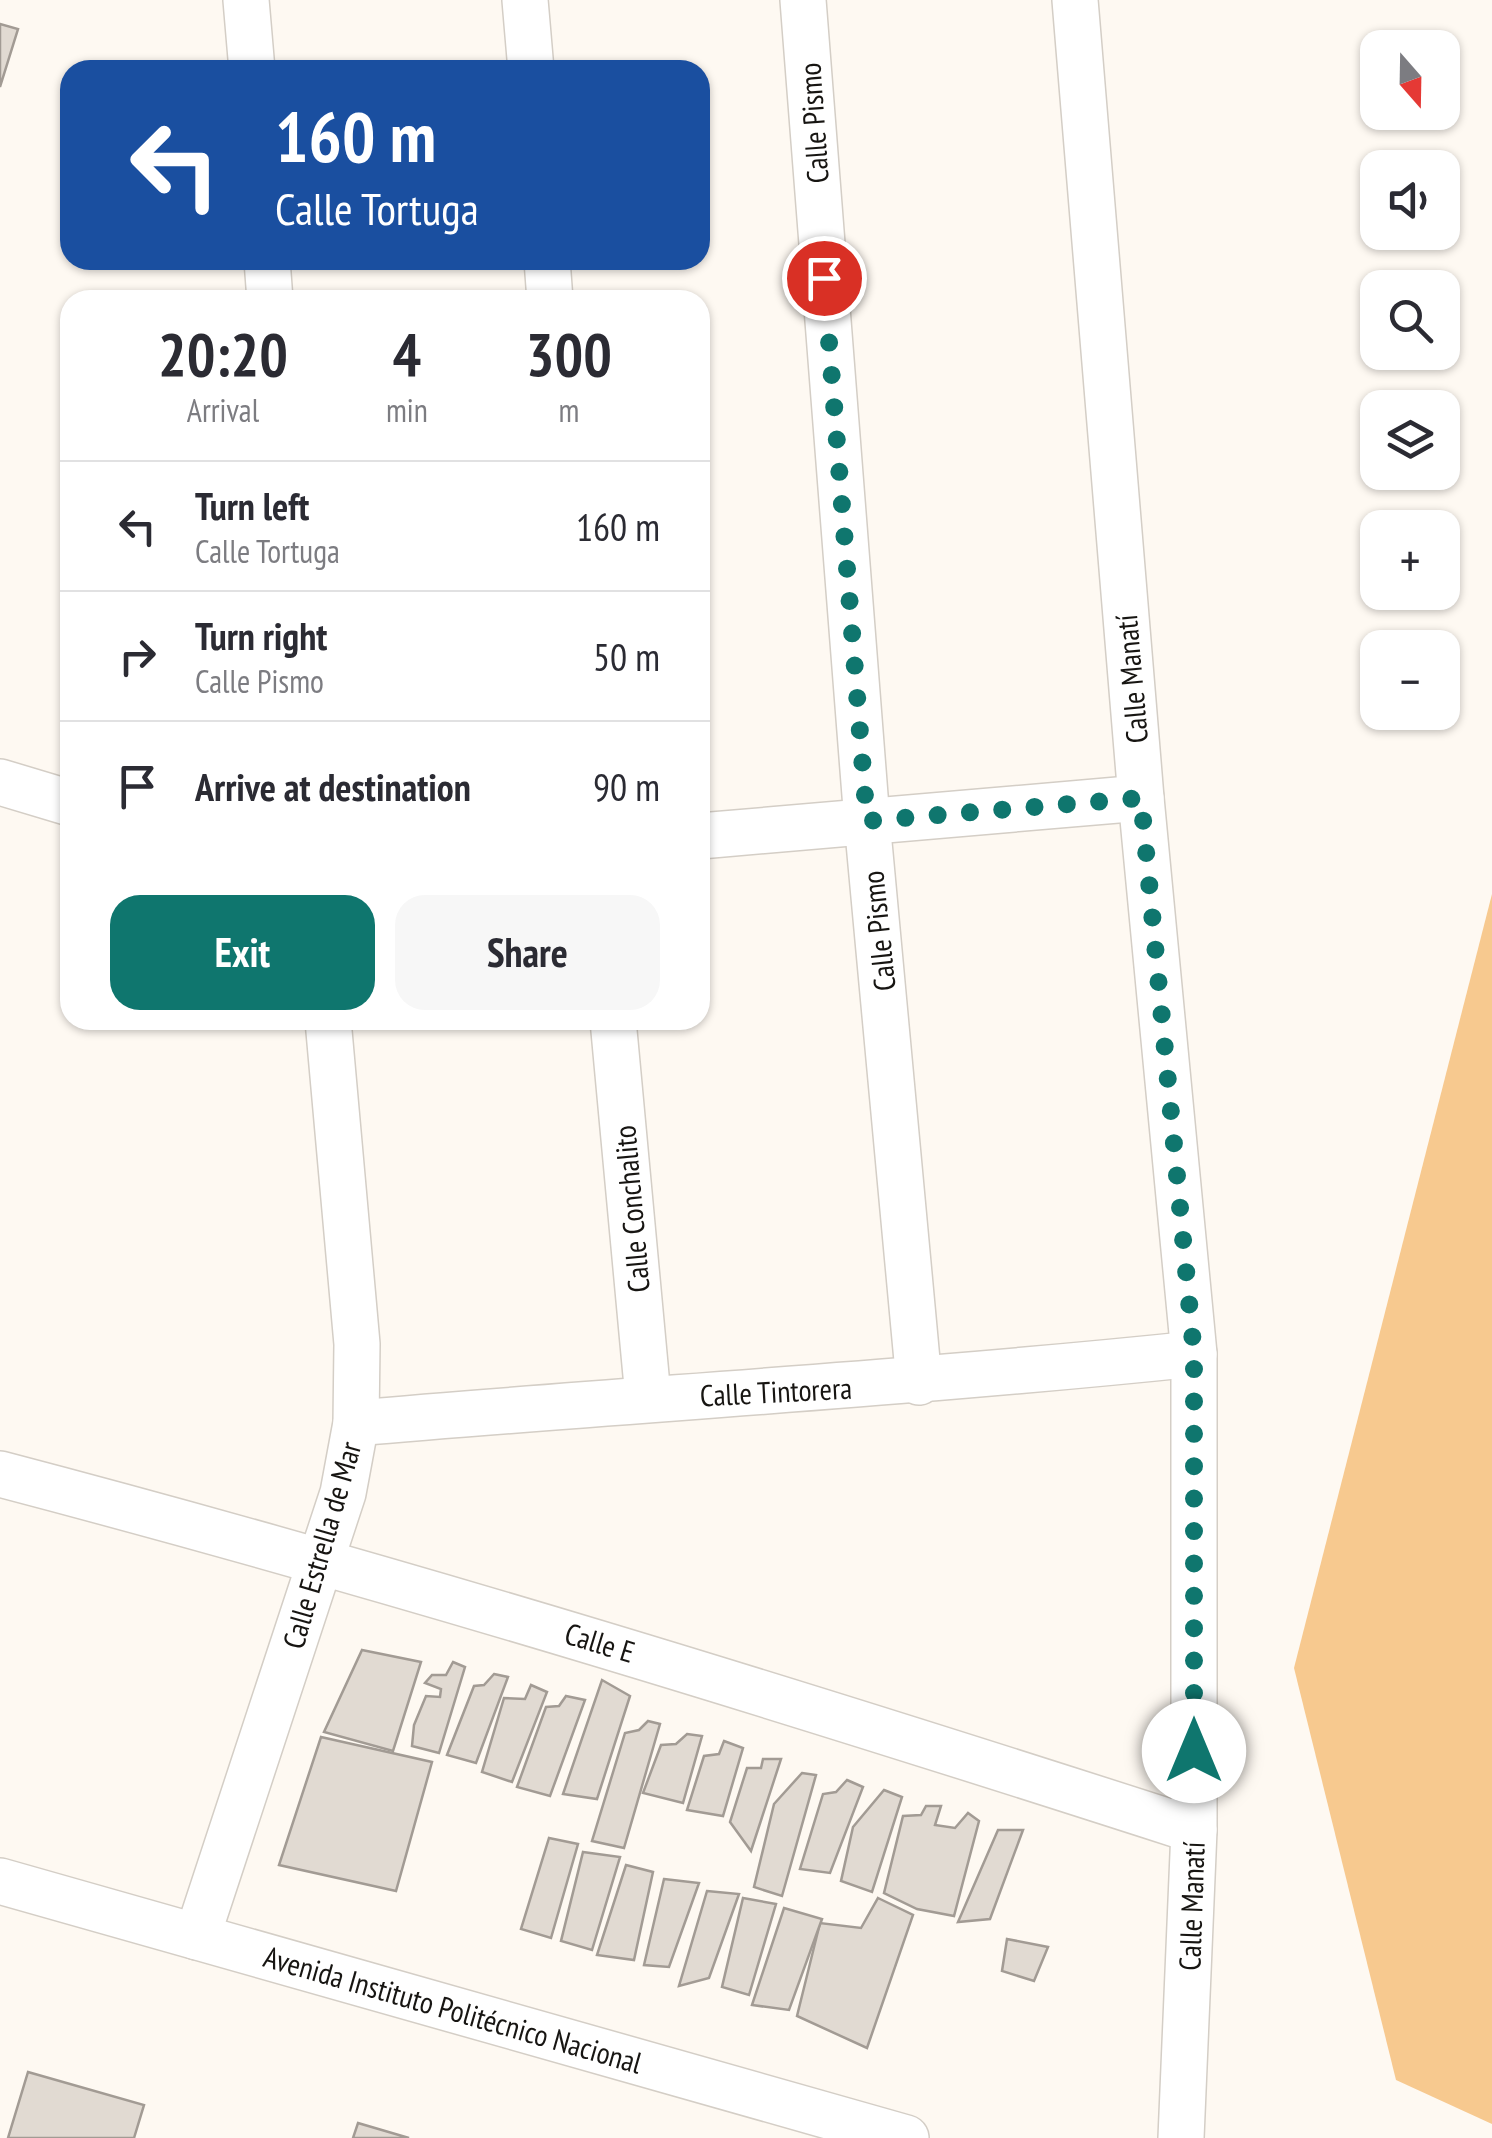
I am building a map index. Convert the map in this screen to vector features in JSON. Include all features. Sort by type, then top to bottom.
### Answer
[{"type":"street","points":[[246,0],[251,60]]},
{"type":"street","points":[[525,0],[530,60]]},
{"type":"street","name":"Calle Pismo","points":[[803,0],[867,821],[919,1382]]},
{"type":"street","name":"Calle Manatí","points":[[1075,0],[1141,798],[1194,1354],[1194,1830],[1181,2138]]},
{"type":"street","points":[[0,782],[60,801]]},
{"type":"street","points":[[710,835],[1141,798]]},
{"type":"street","name":"Calle Estrella de Mar","points":[[197,1936],[343,1494],[356,1422],[357,1344],[329,1030]]},
{"type":"street","name":"Calle Conchalito","points":[[614,1030],[648,1398]]},
{"type":"street","name":"Calle Tintorera","points":[[356,1422],[648,1398],[919,1382],[1194,1354]]},
{"type":"street","name":"Calle E","points":[[0,1474],[320,1558],[769,1693],[1194,1830]]},
{"type":"street","name":"Avenida Instituto Politécnico Nacional","points":[[0,1881],[906,2138]]},
{"type":"shaded area","points":[[1492,894],[1492,2124],[1396,2080],[1294,1668]]},
{"type":"building","points":[[0,24],[18,29],[0,87]]},
{"type":"building","points":[[362,1650],[421,1662],[393,1751],[324,1732]]},
{"type":"building","points":[[453,1662],[465,1667],[439,1753],[412,1746],[414,1725],[426,1696],[440,1697],[441,1689],[425,1683],[432,1675],[446,1675]]},
{"type":"building","points":[[494,1674],[508,1677],[476,1763],[447,1755],[474,1686],[484,1685]]},
{"type":"building","points":[[602,1680],[630,1696],[597,1799],[563,1794]]},
{"type":"building","points":[[531,1685],[547,1692],[512,1782],[482,1772],[504,1698],[525,1699]]},
{"type":"building","points":[[566,1696],[585,1700],[550,1796],[517,1787],[546,1707],[559,1706]]},
{"type":"building","points":[[648,1721],[660,1724],[624,1848],[592,1841],[625,1733],[639,1730]]},
{"type":"building","points":[[687,1734],[702,1736],[683,1803],[643,1793],[661,1745],[676,1744]]},
{"type":"building","points":[[321,1737],[432,1762],[396,1891],[279,1865]]},
{"type":"building","points":[[724,1741],[743,1748],[723,1816],[687,1810],[704,1756],[719,1754]]},
{"type":"building","points":[[763,1759],[781,1759],[751,1851],[730,1822],[747,1768],[761,1768]]},
{"type":"building","points":[[802,1773],[816,1775],[782,1896],[754,1887],[774,1804]]},
{"type":"building","points":[[847,1780],[863,1787],[830,1873],[800,1869],[823,1794],[836,1792]]},
{"type":"building","points":[[884,1790],[902,1797],[872,1892],[841,1881],[853,1827]]},
{"type":"building","points":[[926,1806],[941,1806],[935,1825],[955,1828],[968,1813],[979,1821],[954,1916],[917,1909],[884,1893],[903,1816],[921,1815]]},
{"type":"building","points":[[998,1830],[1023,1830],[990,1919],[958,1922]]},
{"type":"building","points":[[549,1838],[578,1844],[551,1938],[521,1929]]},
{"type":"building","points":[[583,1852],[620,1857],[592,1950],[561,1941]]},
{"type":"building","points":[[626,1865],[653,1872],[634,1960],[597,1955]]},
{"type":"building","points":[[664,1879],[699,1883],[669,1967],[644,1965]]},
{"type":"building","points":[[707,1891],[739,1894],[709,1978],[679,1986]]},
{"type":"building","points":[[743,1898],[776,1904],[749,1995],[722,1987]]},
{"type":"building","points":[[878,1898],[913,1915],[867,2048],[797,2016],[820,1923],[861,1928]]},
{"type":"building","points":[[784,1908],[822,1919],[789,2010],[752,2005]]},
{"type":"building","points":[[1007,1939],[1048,1947],[1034,1981],[1002,1971]]},
{"type":"building","points":[[28,2072],[144,2105],[134,2138],[8,2138]]},
{"type":"building","points":[[358,2123],[409,2138],[353,2138]]},
{"type":"route","points":[[824,278],[867,821],[1141,798],[1194,1354],[1194,1751]]}]
